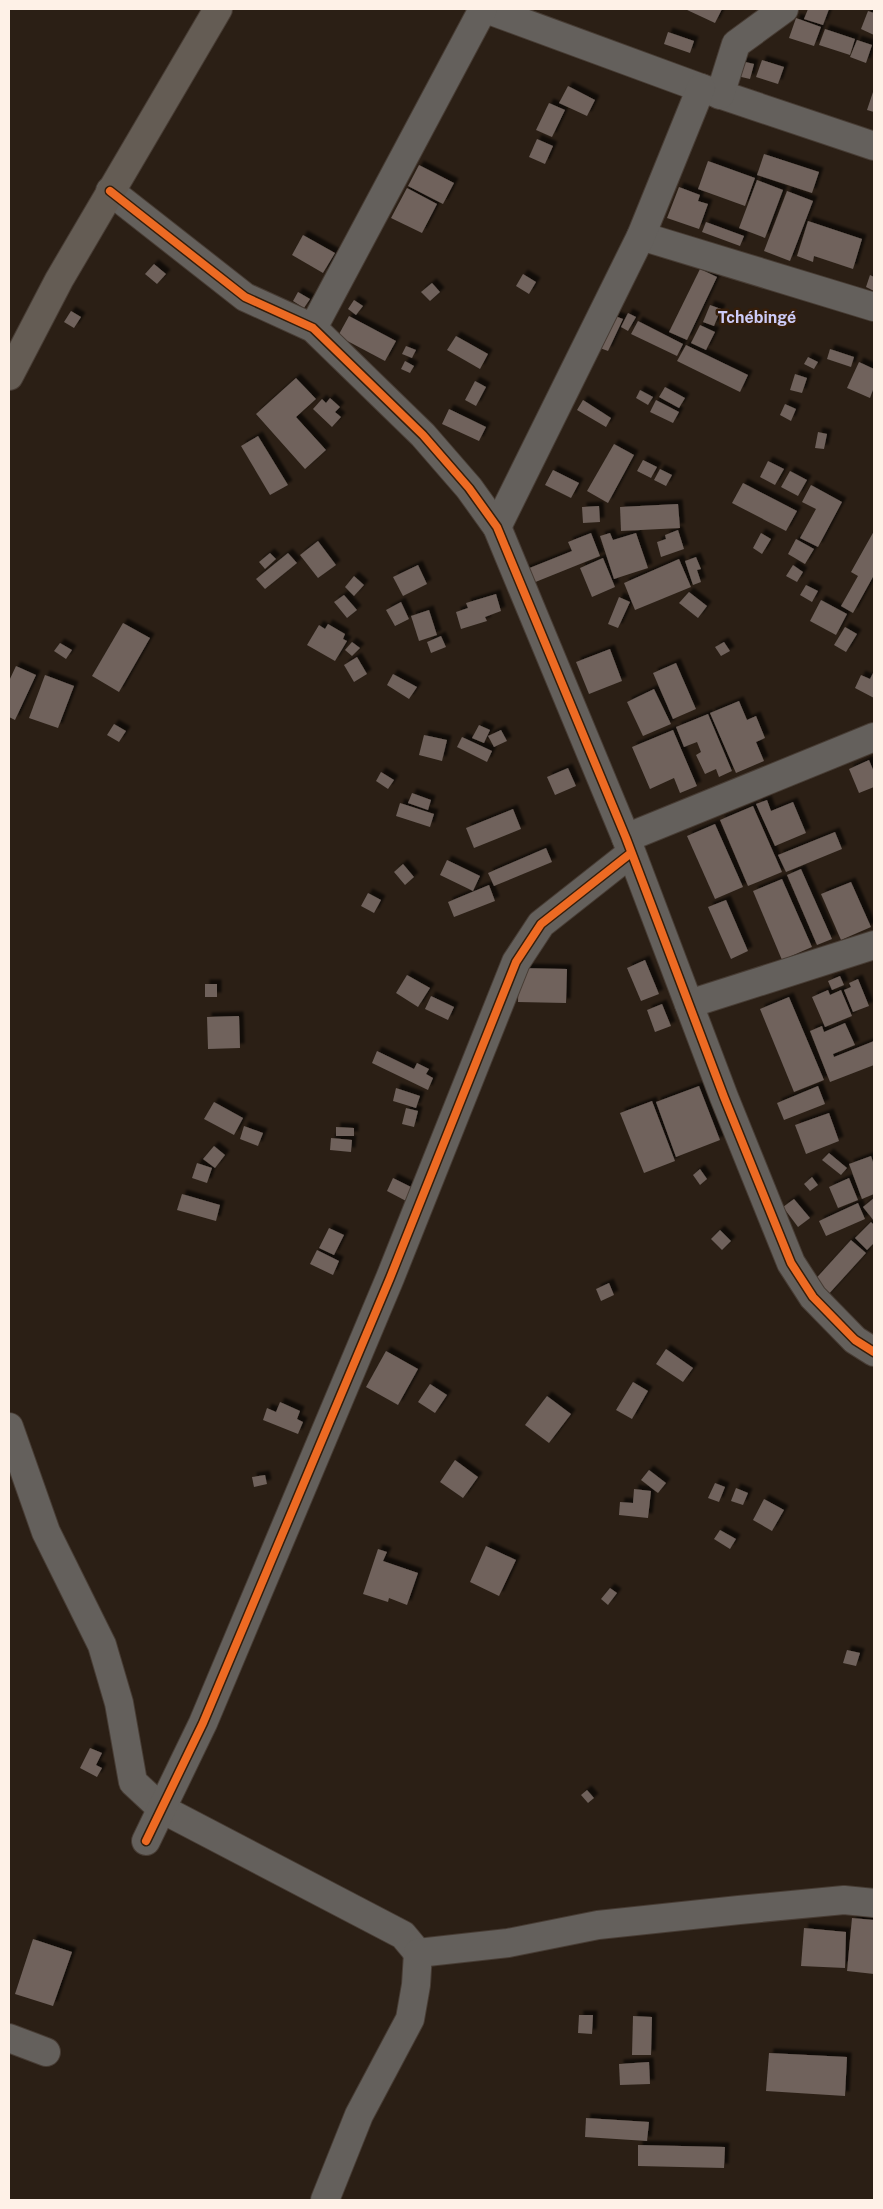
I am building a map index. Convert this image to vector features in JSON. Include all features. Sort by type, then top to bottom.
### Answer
[{"type":"highway","points":[[9,376],[58,280],[218,9]]},
{"type":"street","points":[[313,328],[484,9],[711,92],[874,146]]},
{"type":"street","points":[[497,527],[736,44],[784,9]]},
{"type":"street","points":[[110,191],[245,297],[313,328],[424,435],[469,488],[497,527],[628,845],[791,1263],[813,1297],[855,1340],[874,1352]]},
{"type":"street","points":[[642,236],[874,307]]},
{"type":"street","points":[[146,1841],[203,1723],[386,1287],[516,962],[541,924],[628,845],[874,737]]},
{"type":"street","points":[[689,1004],[874,945]]},
{"type":"street","points":[[9,1427],[46,1532],[102,1645],[119,1703],[133,1782],[162,1809],[403,1935],[418,1952],[416,1985],[410,2019],[358,2115],[325,2200]]},
{"type":"street","points":[[418,1952],[508,1943],[598,1925],[729,1910],[844,1900],[874,1903]]},
{"type":"street","points":[[9,2038],[46,2052]]},
{"type":"building","points":[[685,9],[722,9],[715,23]]},
{"type":"building","points":[[808,9],[829,9],[823,25],[804,19]]},
{"type":"building","points":[[868,11],[874,13],[874,35],[861,29]]},
{"type":"building","points":[[796,18],[821,27],[814,46],[789,38]]},
{"type":"building","points":[[825,29],[855,39],[850,55],[819,45]]},
{"type":"building","points":[[668,32],[694,41],[690,53],[664,44]]},
{"type":"building","points":[[857,40],[872,45],[866,63],[850,57]]},
{"type":"building","points":[[762,60],[784,67],[778,84],[756,77]]},
{"type":"building","points":[[741,61],[754,64],[750,79],[737,76]]},
{"type":"building","points":[[568,86],[595,100],[587,116],[559,103]]},
{"type":"building","points":[[874,89],[874,112],[867,110]]},
{"type":"building","points":[[549,103],[565,110],[552,137],[536,130]]},
{"type":"building","points":[[537,139],[553,146],[545,164],[529,157]]},
{"type":"building","points":[[764,154],[819,172],[812,193],[757,175]]},
{"type":"building","points":[[708,161],[755,178],[745,206],[698,189]]},
{"type":"building","points":[[419,165],[454,183],[443,204],[408,186]]},
{"type":"building","points":[[757,180],[783,190],[765,238],[739,228]]},
{"type":"building","points":[[679,187],[700,195],[698,201],[708,204],[699,229],[667,218]]},
{"type":"building","points":[[407,188],[437,204],[422,233],[391,218]]},
{"type":"building","points":[[787,191],[813,201],[790,261],[764,251]]},
{"type":"building","points":[[808,221],[862,239],[853,269],[814,256],[813,262],[797,256]]},
{"type":"building","points":[[706,222],[744,236],[740,246],[702,232]]},
{"type":"building","points":[[303,235],[335,253],[323,273],[292,255]]},
{"type":"building","points":[[154,264],[166,274],[157,284],[145,274]]},
{"type":"building","points":[[700,269],[717,277],[687,340],[669,332]]},
{"type":"building","points":[[523,274],[536,282],[529,294],[516,286]]},
{"type":"building","points":[[870,275],[874,277],[874,291],[866,287]]},
{"type":"building","points":[[432,283],[440,292],[430,301],[421,292]]},
{"type":"building","points":[[298,292],[310,299],[304,308],[293,301]]},
{"type":"building","points":[[354,300],[363,306],[356,315],[348,309]]},
{"type":"building","points":[[710,305],[721,309],[714,326],[703,322]]},
{"type":"building","points":[[71,311],[81,317],[74,328],[64,322]]},
{"type":"building","points":[[628,313],[636,317],[628,331],[621,327]]},
{"type":"building","points":[[349,316],[396,341],[385,361],[338,336]]},
{"type":"building","points":[[615,316],[623,319],[608,351],[600,348]]},
{"type":"building","points":[[638,321],[683,344],[677,356],[631,334]]},
{"type":"building","points":[[700,325],[715,332],[706,350],[691,343]]},
{"type":"building","points":[[456,336],[488,354],[480,369],[447,350]]},
{"type":"building","points":[[686,345],[748,375],[740,392],[677,361]]},
{"type":"building","points":[[406,346],[416,350],[412,358],[402,354]]},
{"type":"building","points":[[830,349],[854,357],[851,367],[827,359]]},
{"type":"building","points":[[808,357],[818,362],[814,369],[804,364]]},
{"type":"building","points":[[405,361],[414,366],[410,373],[401,369]]},
{"type":"building","points":[[859,362],[874,369],[874,387],[870,398],[847,388]]},
{"type":"building","points":[[795,374],[807,378],[802,393],[790,390]]},
{"type":"building","points":[[296,378],[316,399],[296,417],[326,450],[305,469],[256,414]]},
{"type":"building","points":[[475,381],[486,387],[476,406],[465,400]]},
{"type":"building","points":[[665,387],[685,398],[679,408],[659,397]]},
{"type":"building","points":[[640,390],[653,397],[648,405],[636,398]]},
{"type":"building","points":[[330,398],[340,407],[335,412],[341,417],[332,427],[313,409],[322,399],[326,403]]},
{"type":"building","points":[[583,400],[611,418],[606,427],[577,410]]},
{"type":"building","points":[[656,400],[679,412],[673,423],[650,412]]},
{"type":"building","points":[[785,404],[796,409],[791,421],[780,415]]},
{"type":"building","points":[[449,409],[486,427],[479,441],[442,424]]},
{"type":"building","points":[[818,432],[827,434],[824,449],[815,448]]},
{"type":"building","points":[[258,436],[288,485],[270,495],[241,446]]},
{"type":"building","points":[[614,444],[634,455],[608,503],[587,491]]},
{"type":"building","points":[[643,460],[657,467],[651,478],[637,471]]},
{"type":"building","points":[[768,461],[784,469],[775,485],[760,477]]},
{"type":"building","points":[[660,469],[672,475],[666,486],[654,480]]},
{"type":"building","points":[[553,470],[579,483],[571,498],[545,485]]},
{"type":"building","points":[[790,471],[807,480],[798,496],[781,487]]},
{"type":"building","points":[[743,483],[797,511],[786,531],[732,503]]},
{"type":"building","points":[[811,485],[842,502],[818,547],[800,538],[816,509],[802,502]]},
{"type":"building","points":[[678,504],[680,528],[621,531],[620,507]]},
{"type":"building","points":[[599,506],[600,522],[583,523],[582,507]]},
{"type":"building","points":[[678,530],[684,549],[661,557],[657,542],[666,539],[665,535]]},
{"type":"building","points":[[874,531],[874,575],[853,613],[841,606],[858,576],[851,572]]},
{"type":"building","points":[[591,533],[600,556],[528,585],[522,571],[572,551],[568,542]]},
{"type":"building","points":[[610,533],[613,540],[636,533],[648,568],[614,579],[600,536]]},
{"type":"building","points":[[761,533],[771,539],[762,554],[753,548]]},
{"type":"building","points":[[796,539],[814,549],[805,564],[788,554]]},
{"type":"building","points":[[318,541],[336,565],[318,578],[300,555]]},
{"type":"building","points":[[270,553],[276,559],[265,569],[259,562]]},
{"type":"building","points":[[288,553],[297,563],[265,589],[256,579]]},
{"type":"building","points":[[696,557],[701,569],[697,570],[701,582],[693,585],[685,561]]},
{"type":"building","points":[[603,558],[615,587],[592,597],[580,568]]},
{"type":"building","points":[[679,559],[691,587],[635,610],[624,583]]},
{"type":"building","points":[[418,565],[427,584],[403,596],[393,577]]},
{"type":"building","points":[[793,565],[803,572],[797,582],[786,576]]},
{"type":"building","points":[[354,576],[364,585],[354,596],[345,587]]},
{"type":"building","points":[[806,585],[818,591],[812,602],[800,595]]},
{"type":"building","points":[[689,592],[707,606],[698,618],[679,603]]},
{"type":"building","points":[[496,594],[501,611],[485,617],[487,621],[461,629],[456,612],[468,608],[466,603]]},
{"type":"building","points":[[344,595],[357,610],[347,618],[334,602]]},
{"type":"building","points":[[619,597],[630,602],[618,628],[608,624]]},
{"type":"building","points":[[821,600],[847,614],[836,635],[810,621]]},
{"type":"building","points":[[401,602],[409,619],[395,626],[386,610]]},
{"type":"building","points":[[429,610],[437,635],[419,641],[411,616]]},
{"type":"building","points":[[123,623],[150,638],[119,692],[92,676]]},
{"type":"building","points":[[328,624],[345,634],[343,639],[347,641],[335,661],[307,645],[319,625],[325,629]]},
{"type":"building","points":[[845,627],[857,634],[846,652],[834,645]]},
{"type":"building","points":[[441,636],[446,647],[431,653],[427,642]]},
{"type":"building","points":[[352,642],[360,648],[352,656],[345,650]]},
{"type":"building","points":[[724,642],[730,651],[721,656],[715,647]]},
{"type":"building","points":[[60,643],[72,650],[66,659],[54,651]]},
{"type":"building","points":[[610,649],[622,681],[589,694],[576,662]]},
{"type":"building","points":[[357,657],[367,674],[354,682],[344,665]]},
{"type":"building","points":[[676,663],[696,709],[673,719],[653,673]]},
{"type":"building","points":[[16,666],[36,675],[15,720],[9,717],[9,681]]},
{"type":"building","points":[[874,671],[874,698],[855,688],[861,675],[870,679]]},
{"type":"building","points":[[393,674],[417,687],[409,699],[387,685]]},
{"type":"building","points":[[45,675],[74,686],[58,728],[29,718]]},
{"type":"building","points":[[654,689],[671,724],[643,736],[627,702]]},
{"type":"building","points":[[739,701],[747,720],[756,716],[765,738],[756,742],[764,761],[736,773],[710,713]]},
{"type":"building","points":[[708,714],[732,771],[719,777],[716,769],[705,774],[696,755],[701,752],[697,742],[684,747],[676,727]]},
{"type":"building","points":[[114,724],[126,731],[119,742],[107,735]]},
{"type":"building","points":[[479,725],[490,730],[484,743],[472,738]]},
{"type":"building","points":[[501,730],[507,741],[494,747],[488,736]]},
{"type":"building","points":[[673,730],[697,786],[680,793],[674,778],[650,789],[632,747]]},
{"type":"building","points":[[424,735],[447,740],[442,761],[419,755]]},
{"type":"building","points":[[462,737],[492,751],[487,762],[457,747]]},
{"type":"building","points":[[869,760],[874,772],[874,787],[859,793],[849,769]]},
{"type":"building","points":[[568,768],[576,786],[555,795],[547,777]]},
{"type":"building","points":[[381,772],[394,780],[388,789],[376,781]]},
{"type":"building","points":[[412,793],[431,800],[428,810],[408,803]]},
{"type":"building","points":[[767,800],[771,811],[793,802],[806,833],[775,846],[756,804]]},
{"type":"building","points":[[400,803],[434,814],[430,827],[396,816]]},
{"type":"building","points":[[753,806],[782,872],[748,886],[720,820]]},
{"type":"building","points":[[513,809],[521,829],[474,848],[466,828]]},
{"type":"building","points":[[715,824],[743,887],[715,899],[687,836]]},
{"type":"building","points":[[835,832],[842,849],[786,872],[778,855]]},
{"type":"building","points":[[546,848],[552,862],[494,886],[488,873]]},
{"type":"building","points":[[447,860],[480,876],[473,891],[440,875]]},
{"type":"building","points":[[403,864],[414,877],[405,885],[394,872]]},
{"type":"building","points":[[801,869],[832,939],[817,945],[787,875]]},
{"type":"building","points":[[782,879],[812,947],[782,960],[753,891]]},
{"type":"building","points":[[851,882],[871,927],[841,940],[821,894]]},
{"type":"building","points":[[489,885],[495,901],[454,917],[448,902]]},
{"type":"building","points":[[368,893],[381,900],[374,913],[361,906]]},
{"type":"building","points":[[726,900],[748,951],[731,959],[708,907]]},
{"type":"building","points":[[645,960],[659,994],[641,1001],[627,968]]},
{"type":"building","points":[[519,968],[567,969],[566,1003],[518,1002]]},
{"type":"building","points":[[407,975],[430,988],[418,1007],[396,993]]},
{"type":"building","points":[[840,976],[844,985],[832,990],[828,981]]},
{"type":"building","points":[[858,979],[869,1006],[853,1012],[844,990],[851,987],[849,983]]},
{"type":"building","points":[[205,984],[217,984],[217,997],[205,997]]},
{"type":"building","points":[[828,990],[830,995],[841,990],[852,1016],[825,1027],[812,997]]},
{"type":"building","points":[[431,996],[454,1007],[448,1020],[425,1009]]},
{"type":"building","points":[[789,997],[824,1080],[794,1092],[760,1009]]},
{"type":"building","points":[[662,1004],[671,1026],[655,1032],[647,1010]]},
{"type":"building","points":[[239,1016],[240,1048],[208,1049],[207,1017]]},
{"type":"building","points":[[845,1023],[855,1045],[833,1054],[834,1057],[874,1041],[874,1065],[830,1082],[810,1031],[822,1026],[824,1032]]},
{"type":"building","points":[[377,1051],[414,1069],[417,1063],[429,1069],[426,1074],[433,1078],[428,1090],[372,1063]]},
{"type":"building","points":[[699,1086],[720,1140],[676,1157],[656,1102]]},
{"type":"building","points":[[818,1086],[825,1104],[784,1120],[777,1103]]},
{"type":"building","points":[[396,1088],[420,1096],[416,1108],[393,1101]]},
{"type":"building","points":[[652,1101],[675,1161],[644,1173],[620,1113]]},
{"type":"building","points":[[214,1102],[243,1118],[234,1135],[204,1119]]},
{"type":"building","points":[[406,1108],[418,1111],[414,1127],[402,1124]]},
{"type":"building","points":[[829,1113],[839,1141],[806,1154],[795,1125]]},
{"type":"building","points":[[244,1126],[263,1133],[258,1146],[240,1139]]},
{"type":"building","points":[[336,1127],[354,1128],[354,1136],[336,1136]]},
{"type":"building","points":[[331,1138],[352,1140],[351,1152],[330,1150]]},
{"type":"building","points":[[214,1146],[225,1155],[215,1168],[203,1159]]},
{"type":"building","points":[[829,1153],[847,1168],[841,1175],[822,1160]]},
{"type":"building","points":[[871,1156],[874,1165],[874,1194],[862,1199],[849,1164]]},
{"type":"building","points":[[197,1163],[212,1168],[207,1183],[192,1178]]},
{"type":"building","points":[[700,1169],[707,1179],[700,1185],[693,1175]]},
{"type":"building","points":[[812,1177],[818,1185],[810,1191],[804,1184]]},
{"type":"building","points":[[393,1178],[415,1189],[408,1202],[387,1191]]},
{"type":"building","points":[[849,1178],[858,1200],[838,1208],[829,1187]]},
{"type":"building","points":[[182,1194],[220,1205],[216,1221],[177,1210]]},
{"type":"building","points":[[874,1198],[874,1221],[863,1207]]},
{"type":"building","points":[[794,1199],[810,1218],[798,1227],[783,1207]]},
{"type":"building","points":[[858,1203],[865,1219],[826,1236],[819,1221]]},
{"type":"building","points":[[871,1222],[874,1225],[874,1243],[867,1250],[855,1238]]},
{"type":"building","points":[[329,1228],[344,1235],[334,1255],[319,1248]]},
{"type":"building","points":[[720,1230],[731,1241],[722,1250],[711,1239]]},
{"type":"building","points":[[851,1240],[866,1253],[826,1297],[811,1284]]},
{"type":"building","points":[[317,1250],[339,1261],[333,1275],[310,1264]]},
{"type":"building","points":[[609,1283],[614,1295],[601,1301],[596,1289]]},
{"type":"building","points":[[666,1349],[693,1368],[683,1382],[656,1364]]},
{"type":"building","points":[[386,1351],[418,1369],[398,1405],[366,1387]]},
{"type":"building","points":[[633,1382],[648,1391],[632,1419],[616,1410]]},
{"type":"building","points":[[430,1384],[447,1395],[435,1413],[418,1402]]},
{"type":"building","points":[[547,1396],[571,1414],[549,1443],[525,1425]]},
{"type":"building","points":[[280,1402],[300,1411],[297,1419],[303,1422],[298,1434],[263,1420],[267,1408],[276,1412]]},
{"type":"building","points":[[455,1460],[478,1477],[463,1498],[440,1482]]},
{"type":"building","points":[[649,1470],[666,1483],[658,1493],[641,1480]]},
{"type":"building","points":[[265,1475],[267,1484],[254,1487],[252,1477]]},
{"type":"building","points":[[715,1483],[725,1487],[719,1502],[708,1498]]},
{"type":"building","points":[[736,1488],[748,1493],[743,1505],[731,1501]]},
{"type":"building","points":[[634,1489],[651,1491],[648,1518],[619,1515],[620,1502],[633,1503]]},
{"type":"building","points":[[764,1499],[784,1510],[772,1531],[753,1520]]},
{"type":"building","points":[[720,1530],[736,1539],[730,1549],[714,1539]]},
{"type":"building","points":[[486,1546],[516,1560],[499,1596],[470,1582]]},
{"type":"building","points":[[378,1549],[387,1552],[383,1561],[418,1573],[407,1605],[389,1598],[388,1602],[363,1594]]},
{"type":"building","points":[[610,1588],[617,1593],[608,1605],[601,1599]]},
{"type":"building","points":[[847,1650],[860,1653],[856,1666],[843,1663]]},
{"type":"building","points":[[90,1748],[102,1753],[96,1765],[102,1768],[97,1777],[80,1768]]},
{"type":"building","points":[[587,1790],[594,1798],[588,1803],[581,1795]]},
{"type":"building","points":[[852,1918],[874,1920],[874,1974],[847,1971]]},
{"type":"building","points":[[804,1928],[846,1932],[845,1968],[801,1966]]},
{"type":"building","points":[[33,1939],[72,1952],[53,2006],[15,1994]]},
{"type":"building","points":[[579,2015],[593,2015],[592,2034],[578,2033]]},
{"type":"building","points":[[633,2016],[652,2017],[651,2055],[632,2055]]},
{"type":"building","points":[[769,2053],[847,2057],[845,2096],[766,2091]]},
{"type":"building","points":[[649,2062],[650,2084],[620,2085],[619,2064]]},
{"type":"building","points":[[586,2118],[649,2122],[647,2141],[585,2137]]},
{"type":"building","points":[[638,2145],[725,2147],[724,2168],[638,2166]]},
{"type":"cycle path","points":[[110,191],[245,297],[313,328],[423,435],[469,488],[497,527],[626,838],[724,1097],[791,1263],[813,1297],[855,1340],[874,1352]]},
{"type":"cycle path","points":[[146,1841],[203,1723],[390,1278],[516,962],[541,924],[631,853]]},
{"type":"district","name":"Tchébingé","points":[[757,317]]}]
